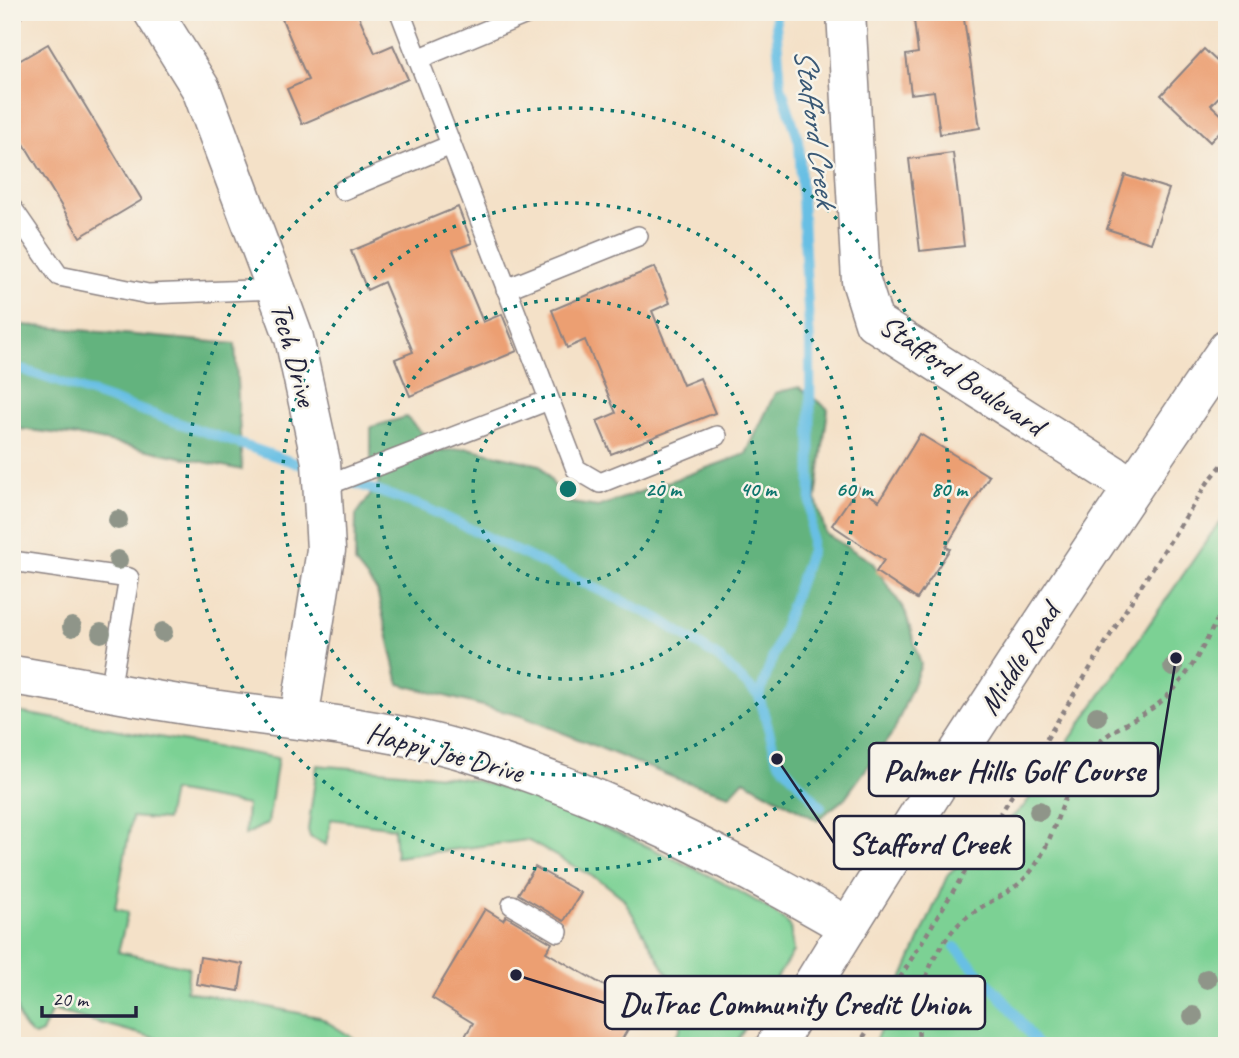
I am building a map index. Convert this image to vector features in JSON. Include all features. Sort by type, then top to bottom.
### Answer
[{"type":"street","name":"Tech Drive","points":[[153,12],[201,89],[276,289],[293,338],[321,462],[326,550],[299,719]]},
{"type":"street","name":"Stafford Boulevard","points":[[846,12],[861,281],[874,323],[1133,487]]},
{"type":"street","name":"Middle Road","points":[[775,1046],[848,926],[1072,576],[1227,349]]},
{"type":"street","name":"Happy Joe Drive","points":[[12,675],[225,711],[299,719],[390,734],[476,754],[559,784],[669,830],[770,881],[848,926]]},
{"type":"lane","points":[[400,12],[576,469],[600,483],[717,436]]},
{"type":"lane","points":[[418,59],[531,12]]},
{"type":"lane","points":[[342,190],[451,145]]},
{"type":"lane","points":[[12,208],[58,276],[148,294],[276,289]]},
{"type":"lane","points":[[506,289],[638,236]]},
{"type":"lane","points":[[323,486],[549,400]]},
{"type":"lane","points":[[12,561],[129,579],[110,691]]},
{"type":"lane","points":[[512,905],[558,932]]},
{"type":"path","points":[[858,1046],[1126,608],[1208,482],[1227,459]]},
{"type":"path","points":[[918,1046],[918,1006],[923,983],[949,935],[969,914],[1008,892],[1025,878],[1039,859],[1074,775],[1088,756],[1120,727],[1162,701],[1183,680],[1227,603]]},
{"type":"green space","points":[[12,324],[235,344],[242,470],[86,437],[12,428]]},
{"type":"green space","points":[[799,387],[828,409],[816,499],[826,534],[872,562],[905,611],[921,665],[894,731],[844,799],[817,820],[744,780],[730,795],[677,779],[521,716],[399,684],[377,591],[355,563],[356,515],[379,483],[371,459],[371,427],[406,417],[441,451],[468,448],[540,465],[566,502],[598,507],[746,454],[775,393]]},
{"type":"green space","points":[[1227,511],[1227,1046],[873,1046],[948,874],[1024,806]]},
{"type":"green space","points":[[12,711],[278,758],[268,823],[245,835],[247,805],[172,791],[166,820],[132,817],[115,909],[128,912],[118,952],[189,967],[186,991],[319,1017],[366,1046],[184,1046],[52,1010],[42,1033],[35,1036],[28,1031],[19,1017],[12,975]]},
{"type":"green space","points":[[317,765],[471,780],[538,801],[638,842],[735,889],[770,910],[790,926],[793,952],[734,1046],[669,1046],[680,1029],[684,1010],[677,990],[623,898],[604,883],[527,840],[396,857],[394,828],[331,819],[326,845],[310,837],[308,830]]},
{"type":"building","points":[[279,12],[357,12],[375,53],[393,45],[408,79],[302,124],[287,89],[308,80]]},
{"type":"building","points":[[913,12],[963,12],[980,128],[940,134],[934,91],[911,94],[906,55],[918,53]]},
{"type":"building","points":[[48,44],[142,200],[80,237],[12,124],[12,65]]},
{"type":"building","points":[[1204,49],[1227,71],[1227,88],[1211,105],[1227,120],[1227,124],[1210,142],[1161,95]]},
{"type":"building","points":[[953,153],[964,246],[920,251],[909,159]]},
{"type":"building","points":[[1125,175],[1169,189],[1151,243],[1107,229]]},
{"type":"building","points":[[458,207],[472,243],[453,250],[483,322],[502,314],[517,351],[410,396],[395,359],[413,352],[384,282],[367,290],[351,251]]},
{"type":"building","points":[[655,267],[670,303],[652,311],[683,385],[700,378],[715,413],[611,454],[597,421],[616,413],[585,340],[567,348],[552,310]]},
{"type":"building","points":[[920,434],[989,476],[946,547],[950,549],[917,599],[876,572],[884,560],[832,525],[858,487],[879,501]]},
{"type":"building","points":[[535,867],[581,893],[564,921],[518,894]]},
{"type":"building","points":[[485,909],[503,920],[506,916],[552,943],[546,952],[641,1007],[618,1046],[459,1046],[473,1023],[432,998]]},
{"type":"building","points":[[200,957],[243,964],[239,991],[196,984]]},
{"type":"waterway","name":"Stafford Creek","points":[[775,12],[781,86],[799,142],[810,346],[811,550],[759,696],[777,759],[821,807]]},
{"type":"waterway","points":[[12,366],[313,469]]},
{"type":"waterway","points":[[348,481],[424,507],[658,618],[719,658],[759,696]]},
{"type":"waterway","name":"Stafford Creek","points":[[955,947],[1009,1006],[1038,1046]]},
{"type":"place","name":"Palmer Hills Golf Course","points":[[1176,658]]},
{"type":"place","name":"Stafford Creek","points":[[777,759]]},
{"type":"place","name":"DuTrac Community Credit Union","points":[[516,975]]}]
